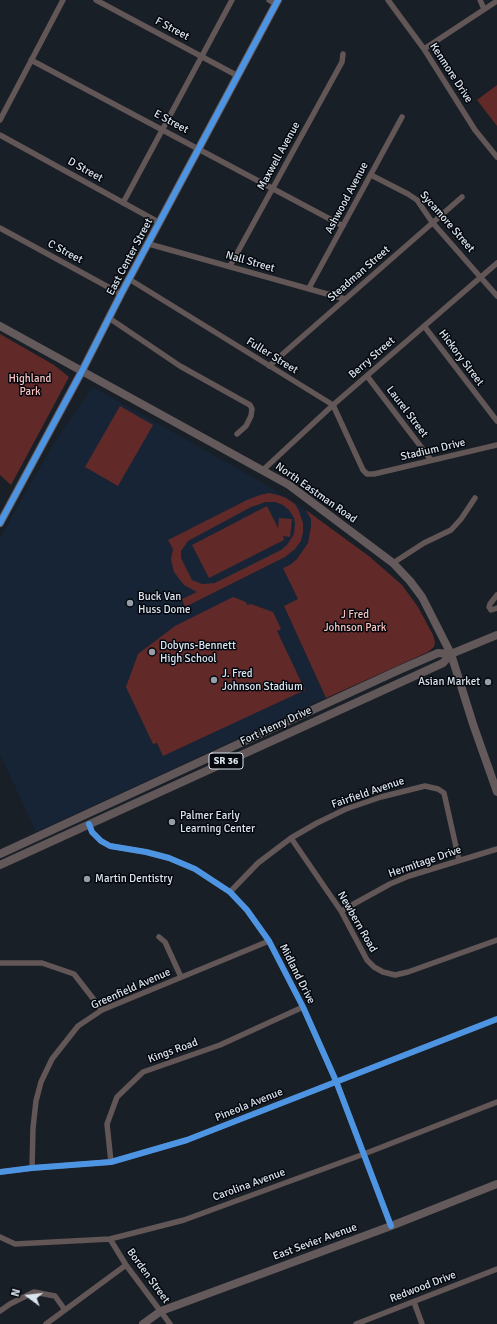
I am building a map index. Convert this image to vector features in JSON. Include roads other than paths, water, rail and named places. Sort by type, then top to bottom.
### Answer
[{"type":"main road","name":"Fort Henry Drive","points":[[0,865],[443,662],[451,654],[497,635]]},
{"type":"main road","name":"Fort Henry Drive","points":[[0,854],[399,670],[438,653],[451,654]]},
{"type":"street","points":[[0,120],[63,0]]},
{"type":"street","name":"F Street","points":[[96,0],[238,76]]},
{"type":"street","points":[[123,203],[232,0]]},
{"type":"street","name":"Kenmore Drive","points":[[388,0],[424,49],[475,130],[497,157]]},
{"type":"street","points":[[480,0],[484,9]]},
{"type":"street","name":"East Center Street","points":[[0,523],[238,76],[274,1]]},
{"type":"street","points":[[424,49],[497,1]]},
{"type":"street","name":"Maxwell Avenue","points":[[230,266],[342,62],[343,54]]},
{"type":"street","name":"E Street","points":[[31,60],[343,226]]},
{"type":"street","name":"Ashwood Avenue","points":[[309,288],[402,117]]},
{"type":"street","name":"D Street","points":[[0,135],[160,223]]},
{"type":"street","name":"Sycamore Street","points":[[371,175],[417,200],[432,222],[497,296]]},
{"type":"street","name":"Steadman Street","points":[[269,366],[462,197]]},
{"type":"street","name":"C Street","points":[[0,228],[122,294]]},
{"type":"street","name":"Nall Street","points":[[149,244],[345,299]]},
{"type":"street","name":"Berry Street","points":[[263,470],[333,405],[497,263]]},
{"type":"street","name":"Fuller Street","points":[[130,280],[333,405]]},
{"type":"street","points":[[110,318],[180,366],[250,405],[252,409],[251,416],[246,426],[237,434]]},
{"type":"street","name":"North Eastman Road","points":[[0,326],[289,485],[393,563],[410,581],[422,597],[451,654],[473,724],[497,792]]},
{"type":"street","name":"Hickory Street","points":[[424,326],[497,421]]},
{"type":"street","name":"Laurel Street","points":[[366,376],[431,460]]},
{"type":"street","name":"Stadium Drive","points":[[333,405],[363,470],[367,474],[374,474],[497,445]]},
{"type":"street","points":[[393,563],[416,548],[450,530],[461,519],[475,498]]},
{"type":"street","points":[[497,595],[489,606],[491,610],[497,608]]},
{"type":"street","name":"Fairfield Avenue","points":[[230,892],[258,863],[291,838],[317,823],[346,809],[381,797],[425,786],[438,789],[444,793],[459,860]]},
{"type":"street","name":"Midland Drive","points":[[89,824],[92,832],[101,841],[110,846],[146,852],[169,858],[196,869],[230,892],[247,910],[269,941],[303,1007],[336,1081],[391,1226]]},
{"type":"street","name":"Newbern Road","points":[[291,838],[341,911],[367,960],[374,967],[383,972],[395,975],[408,972],[497,940]]},
{"type":"street","name":"Hermitage Drive","points":[[341,911],[390,884],[415,874],[497,849]]},
{"type":"street","points":[[159,937],[165,942],[181,977]]},
{"type":"street","name":"Greenfield Avenue","points":[[32,1168],[33,1128],[36,1101],[41,1082],[52,1059],[78,1026],[102,1010],[269,941]]},
{"type":"street","points":[[0,963],[42,963],[74,974],[102,1010]]},
{"type":"street","name":"Kings Road","points":[[111,1162],[107,1124],[117,1097],[143,1072],[220,1044],[303,1007]]},
{"type":"street","name":"Pineola Avenue","points":[[0,1172],[111,1162],[187,1140],[497,1019]]},
{"type":"street","name":"Carolina Avenue","points":[[0,1237],[15,1244],[110,1239],[184,1220],[364,1154],[497,1102]]},
{"type":"street","name":"East Sevier Avenue","points":[[143,1324],[161,1311],[391,1226],[497,1184]]},
{"type":"street","name":"Borden Street","points":[[110,1239],[126,1265],[170,1324]]},
{"type":"street","points":[[46,1324],[126,1265]]},
{"type":"street","name":"Redwood Drive","points":[[356,1324],[497,1269]]},
{"type":"street","points":[[0,1311],[10,1304],[34,1292],[55,1296],[65,1310]]},
{"type":"street","points":[[414,1302],[422,1324]]},
{"type":"place","name":"Buck Van Huss Dome","points":[[130,603]]},
{"type":"place","name":"Dobyns-Bennett High School","points":[[152,652]]},
{"type":"place","name":"J. Fred Johnson Stadium","points":[[214,680]]},
{"type":"place","name":"Asian Market","points":[[488,682]]},
{"type":"place","name":"Palmer Early Learning Center","points":[[172,822]]},
{"type":"place","name":"Martin Dentistry","points":[[87,879]]},
{"type":"park label","name":"Highland Park","points":[[30,385]]},
{"type":"park label","name":"J Fred Johnson Park","points":[[355,621]]}]
